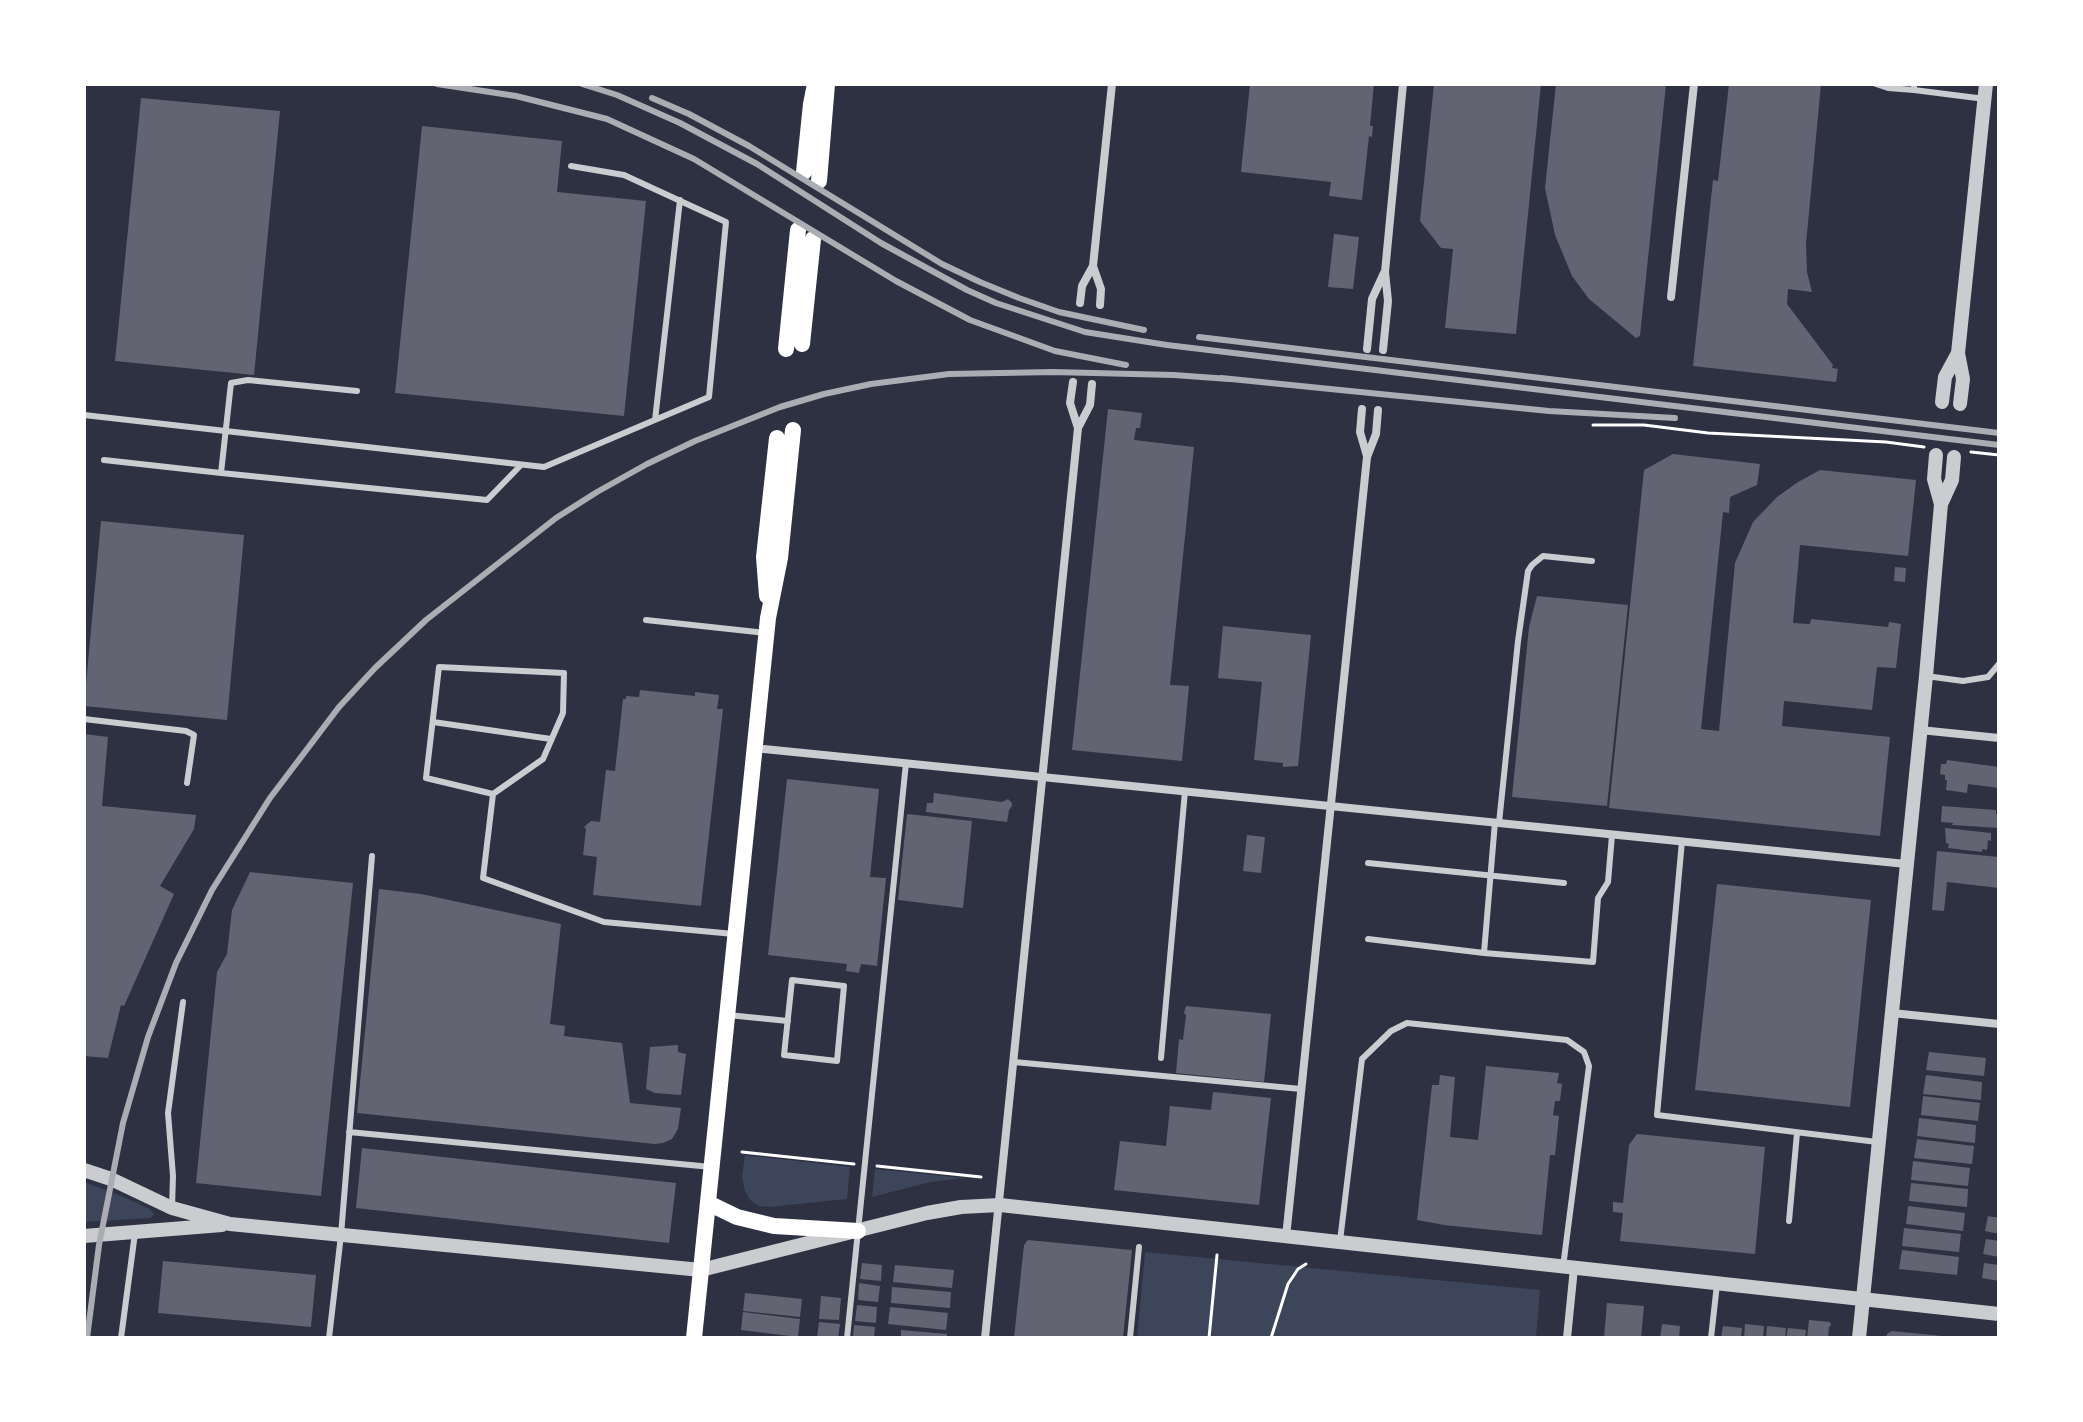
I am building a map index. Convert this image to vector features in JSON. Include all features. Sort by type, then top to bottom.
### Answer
[{"type":"main road","points":[[804,172],[815,84]]},
{"type":"main road","points":[[819,181],[827,84]]},
{"type":"main road","points":[[798,230],[794,346],[813,239]]},
{"type":"main road","points":[[694,1338],[767,626],[780,558],[793,430]]},
{"type":"main road","points":[[767,626],[764,557],[777,438]]},
{"type":"main road","points":[[708,1203],[737,1217],[774,1226],[858,1231]]},
{"type":"street","points":[[1080,303],[1082,286],[1093,266],[1112,84]]},
{"type":"street","points":[[1383,350],[1388,301],[1385,272],[1403,84]]},
{"type":"street","points":[[1671,297],[1694,84]]},
{"type":"street","points":[[1960,404],[1963,379],[1958,353],[1986,91]]},
{"type":"street","points":[[1093,266],[1101,289],[1100,305]]},
{"type":"street","points":[[1367,349],[1372,299],[1385,272]]},
{"type":"street","points":[[1942,402],[1945,377],[1958,353]]},
{"type":"street","points":[[1073,382],[1070,403],[1078,428]]},
{"type":"street","points":[[985,1338],[1078,428],[1090,405],[1092,384]]},
{"type":"street","points":[[1362,409],[1360,432],[1367,457]]},
{"type":"street","points":[[1286,1237],[1367,457],[1376,434],[1378,410]]},
{"type":"street","points":[[1936,455],[1934,479],[1941,504]]},
{"type":"street","points":[[1859,1338],[1941,504],[1952,480],[1954,457]]},
{"type":"street","points":[[1920,730],[1999,738]]},
{"type":"street","points":[[754,748],[1906,864]]},
{"type":"street","points":[[1892,1013],[1999,1024]]},
{"type":"street","points":[[84,1170],[111,1179],[172,1208],[230,1224],[701,1270],[927,1213],[1000,1205],[1999,1314]]},
{"type":"street","points":[[84,1236],[230,1224]]},
{"type":"street","points":[[1567,1338],[1569,1267]]},
{"type":"lane","points":[[1876,84],[1888,88],[1986,91]]},
{"type":"lane","points":[[84,415],[544,467],[709,397],[726,222],[624,175],[571,166]]},
{"type":"lane","points":[[655,420],[680,200]]},
{"type":"lane","points":[[221,473],[231,383],[248,380],[357,391]]},
{"type":"lane","points":[[104,460],[487,500],[521,465]]},
{"type":"lane","points":[[1484,953],[1490,875],[1528,571],[1543,556],[1592,561]]},
{"type":"lane","points":[[646,620],[767,626]]},
{"type":"lane","points":[[1926,676],[1963,681],[1988,677],[1999,664]]},
{"type":"lane","points":[[493,794],[426,778],[439,667],[564,673],[563,713],[543,759],[493,794],[483,878],[604,922],[736,934]]},
{"type":"lane","points":[[84,719],[186,731],[194,735],[187,783]]},
{"type":"lane","points":[[433,722],[551,739]]},
{"type":"lane","points":[[847,1338],[906,763]]},
{"type":"lane","points":[[1161,1058],[1185,791]]},
{"type":"lane","points":[[1368,939],[1593,962],[1598,898],[1608,882],[1612,835]]},
{"type":"lane","points":[[1682,841],[1657,1115],[1879,1142]]},
{"type":"lane","points":[[329,1338],[341,1235],[372,856]]},
{"type":"lane","points":[[1368,863],[1564,883]]},
{"type":"lane","points":[[792,980],[844,986],[837,1061],[784,1055],[788,1021],[792,980]]},
{"type":"lane","points":[[172,1208],[168,1113],[183,1002]]},
{"type":"lane","points":[[728,1015],[788,1021]]},
{"type":"lane","points":[[1339,1242],[1362,1059],[1391,1031],[1407,1023],[1552,1038],[1567,1040],[1584,1052],[1589,1066],[1569,1267]]},
{"type":"lane","points":[[1014,1062],[1301,1089]]},
{"type":"lane","points":[[349,1132],[712,1167]]},
{"type":"lane","points":[[1789,1221],[1797,1133]]},
{"type":"lane","points":[[121,1338],[135,1233]]},
{"type":"lane","points":[[1130,1338],[1139,1247]]},
{"type":"lane","points":[[1711,1338],[1717,1284]]},
{"type":"path","points":[[1593,425],[1644,425],[1708,433],[1915,446]]},
{"type":"path","points":[[1978,453],[1999,455]]},
{"type":"path","points":[[1209,1338],[1217,1255]]},
{"type":"path","points":[[1271,1338],[1288,1284],[1298,1269],[1306,1264]]},
{"type":"shaded area","points":[[745,1155],[850,1167],[847,1199],[758,1206],[745,1191],[742,1177]]},
{"type":"shaded area","points":[[875,1169],[964,1178],[930,1182],[872,1197]]},
{"type":"shaded area","points":[[84,1182],[124,1197],[154,1214],[151,1218],[84,1222]]},
{"type":"shaded area","points":[[1145,1252],[1540,1290],[1536,1338],[1137,1338]]},
{"type":"building","points":[[1250,84],[1374,84],[1370,126],[1373,126],[1372,137],[1369,136],[1362,200],[1329,196],[1331,182],[1241,172]]},
{"type":"building","points":[[1434,84],[1541,84],[1516,334],[1445,328],[1453,249],[1441,248],[1420,221]]},
{"type":"building","points":[[1556,84],[1666,84],[1640,336],[1636,338],[1589,299],[1572,276],[1555,235],[1545,188]]},
{"type":"building","points":[[1729,84],[1821,84],[1806,244],[1807,272],[1812,292],[1788,289],[1787,304],[1833,365],[1832,368],[1838,369],[1836,382],[1693,366],[1713,180],[1718,181]]},
{"type":"building","points":[[141,98],[280,111],[254,375],[115,361]]},
{"type":"building","points":[[422,126],[562,141],[557,192],[646,201],[624,416],[395,393]]},
{"type":"building","points":[[1334,234],[1359,237],[1353,289],[1328,287]]},
{"type":"building","points":[[1108,409],[1142,413],[1134,440],[1194,447],[1170,685],[1189,686],[1182,761],[1072,750]]},
{"type":"building","points":[[1673,454],[1760,464],[1757,485],[1730,497],[1729,513],[1723,512],[1701,729],[1719,731],[1735,563],[1753,522],[1777,497],[1820,470],[1916,480],[1908,556],[1800,545],[1793,623],[1810,624],[1811,619],[1888,627],[1889,622],[1901,624],[1896,668],[1877,667],[1872,710],[1784,701],[1782,726],[1890,737],[1880,836],[1609,808],[1644,470]]},
{"type":"building","points":[[101,521],[244,535],[227,720],[84,706]]},
{"type":"building","points":[[1895,567],[1906,568],[1905,582],[1894,581]]},
{"type":"building","points":[[1537,596],[1628,605],[1607,806],[1512,797],[1529,627]]},
{"type":"building","points":[[1223,626],[1311,635],[1298,766],[1283,767],[1283,763],[1254,760],[1262,682],[1218,678]]},
{"type":"building","points":[[640,690],[695,696],[695,692],[719,695],[717,709],[723,709],[701,906],[593,895],[597,857],[583,855],[584,827],[591,821],[600,822],[606,770],[615,771],[623,699],[626,696],[639,697]]},
{"type":"building","points":[[84,734],[108,737],[102,806],[196,815],[194,829],[160,886],[174,894],[124,1006],[121,1005],[108,1058],[84,1056]]},
{"type":"building","points":[[1947,760],[1999,767],[1999,788],[1968,784],[1967,793],[1946,790],[1947,780],[1945,775],[1940,774],[1941,764],[1946,764]]},
{"type":"building","points":[[787,779],[879,789],[870,877],[886,878],[877,966],[861,964],[859,973],[846,971],[847,964],[768,955]]},
{"type":"building","points":[[934,793],[1002,802],[1008,799],[1012,806],[1007,822],[926,812],[927,803],[933,803]]},
{"type":"building","points":[[1942,806],[1996,810],[1999,828],[1941,822]]},
{"type":"building","points":[[907,814],[972,821],[963,908],[898,900]]},
{"type":"building","points":[[1945,828],[1991,833],[1991,841],[1988,840],[1987,850],[1982,849],[1982,852],[1948,848]]},
{"type":"building","points":[[1247,835],[1265,837],[1261,873],[1243,871]]},
{"type":"building","points":[[1937,851],[1999,857],[1999,888],[1947,882],[1944,911],[1932,910]]},
{"type":"building","points":[[250,872],[353,883],[321,1196],[196,1183],[217,972],[227,954],[232,910]]},
{"type":"building","points":[[1717,884],[1871,900],[1850,1107],[1695,1090]]},
{"type":"building","points":[[379,889],[421,894],[561,924],[550,1024],[565,1026],[564,1036],[622,1043],[630,1103],[681,1108],[678,1129],[672,1139],[655,1144],[357,1113]]},
{"type":"building","points":[[1186,1006],[1271,1014],[1264,1082],[1176,1073]]},
{"type":"building","points":[[678,1045],[678,1052],[686,1054],[681,1095],[655,1093],[646,1089],[650,1047]]},
{"type":"building","points":[[1929,1052],[1986,1058],[1984,1076],[1926,1070]]},
{"type":"building","points":[[1486,1066],[1559,1073],[1557,1083],[1562,1084],[1560,1101],[1555,1101],[1553,1115],[1559,1116],[1555,1155],[1550,1155],[1542,1235],[1417,1220],[1432,1085],[1439,1085],[1440,1075],[1455,1077],[1450,1137],[1478,1140]]},
{"type":"building","points":[[1926,1075],[1982,1082],[1981,1100],[1923,1094]]},
{"type":"building","points":[[1213,1092],[1271,1098],[1259,1205],[1114,1190],[1120,1141],[1166,1146],[1170,1106],[1211,1110]]},
{"type":"building","points":[[1923,1096],[1980,1103],[1978,1121],[1921,1115]]},
{"type":"building","points":[[1919,1118],[1976,1125],[1975,1143],[1917,1136]]},
{"type":"building","points":[[1637,1134],[1765,1147],[1755,1254],[1620,1241],[1623,1213],[1613,1212],[1613,1202],[1623,1203],[1629,1145]]},
{"type":"building","points":[[1917,1139],[1974,1146],[1972,1164],[1914,1158]]},
{"type":"building","points":[[362,1148],[676,1183],[669,1243],[356,1208]]},
{"type":"building","points":[[1913,1161],[1970,1168],[1968,1186],[1911,1180]]},
{"type":"building","points":[[1911,1183],[1968,1189],[1967,1207],[1909,1201]]},
{"type":"building","points":[[1908,1206],[1965,1213],[1963,1231],[1906,1224]]},
{"type":"building","points":[[1988,1216],[1999,1218],[1999,1234],[1985,1231]]},
{"type":"building","points":[[1904,1228],[1961,1234],[1959,1252],[1902,1246]]},
{"type":"building","points":[[1986,1239],[1999,1241],[1999,1257],[1983,1254]]},
{"type":"building","points":[[1028,1240],[1132,1250],[1123,1338],[1014,1338],[1024,1245]]},
{"type":"building","points":[[1902,1250],[1959,1257],[1957,1275],[1899,1269]]},
{"type":"building","points":[[163,1261],[316,1275],[311,1327],[158,1313]]},
{"type":"building","points":[[862,1263],[882,1265],[881,1281],[860,1279]]},
{"type":"building","points":[[1984,1263],[1999,1265],[1999,1281],[1982,1278]]},
{"type":"building","points":[[895,1265],[954,1270],[952,1288],[893,1282]]},
{"type":"building","points":[[859,1283],[880,1286],[878,1302],[858,1300]]},
{"type":"building","points":[[892,1287],[951,1292],[950,1308],[891,1303]]},
{"type":"building","points":[[745,1293],[802,1299],[800,1317],[743,1311]]},
{"type":"building","points":[[821,1296],[841,1298],[839,1320],[819,1319]]},
{"type":"building","points":[[1607,1303],[1644,1306],[1641,1338],[1604,1338]]},
{"type":"building","points":[[857,1305],[877,1307],[876,1323],[855,1321]]},
{"type":"building","points":[[890,1307],[948,1313],[946,1330],[888,1324]]},
{"type":"building","points":[[743,1312],[800,1319],[798,1337],[741,1330]]},
{"type":"building","points":[[1809,1320],[1830,1322],[1828,1338],[1807,1338]]},
{"type":"building","points":[[819,1322],[840,1324],[838,1338],[817,1338]]},
{"type":"building","points":[[1662,1324],[1680,1326],[1679,1338],[1660,1338]]},
{"type":"building","points":[[1745,1324],[1764,1326],[1763,1338],[1744,1338]]},
{"type":"building","points":[[854,1325],[875,1327],[874,1338],[853,1338]]},
{"type":"building","points":[[1723,1326],[1742,1328],[1741,1338],[1721,1338]]},
{"type":"building","points":[[1767,1326],[1786,1328],[1785,1338],[1766,1338]]},
{"type":"building","points":[[1788,1328],[1806,1330],[1805,1338],[1786,1338]]},
{"type":"building","points":[[901,1330],[947,1334],[947,1338],[901,1338]]},
{"type":"building","points":[[1892,1331],[1942,1336],[1942,1338],[1886,1338]]},
{"type":"railway","points":[[437,84],[516,96],[607,119],[694,159],[896,281],[970,320],[1055,351],[1126,365]]},
{"type":"railway","points":[[582,84],[617,95],[680,123],[757,164],[881,243],[967,290],[996,303],[1085,332],[1167,345],[1999,445]]},
{"type":"railway","points":[[652,98],[749,146],[942,264],[980,282],[1059,312],[1144,330]]},
{"type":"railway","points":[[1199,337],[1999,433]]},
{"type":"railway","points":[[87,1338],[99,1245],[123,1123],[148,1037],[176,963],[212,890],[270,798],[339,707],[426,620],[556,518],[597,492],[695,441],[780,407],[871,384],[949,374],[1053,372],[1229,379]]},
{"type":"railway","points":[[1221,378],[1549,411],[1675,418]]}]
